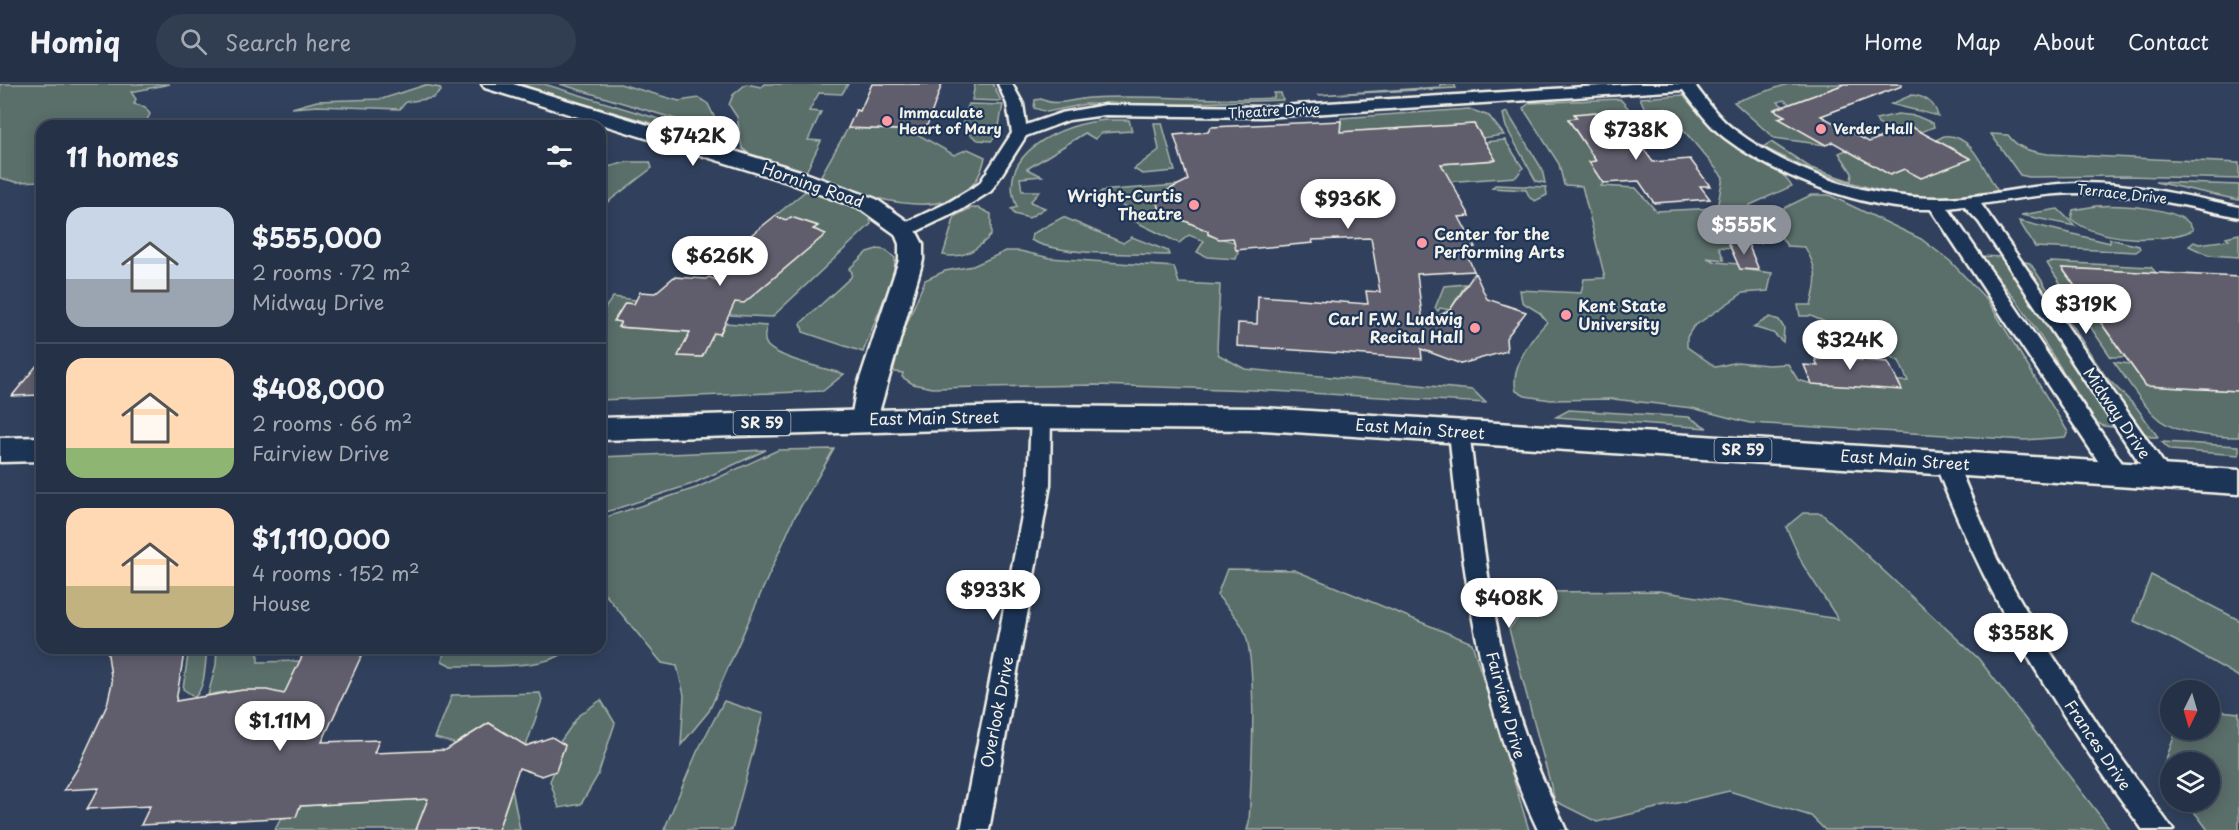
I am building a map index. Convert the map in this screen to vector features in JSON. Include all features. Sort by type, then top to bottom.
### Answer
[{"type":"main road","name":"East Main Street","points":[[606,429],[1041,415],[1262,419],[2239,482]]},
{"type":"main road","points":[[0,450],[36,449]]},
{"type":"street","name":"Horning Road","points":[[492,84],[817,185],[868,204],[905,230]]},
{"type":"street","points":[[865,419],[870,391],[911,260],[911,244],[905,230],[955,206],[986,187],[1020,133],[1015,104],[1005,84]]},
{"type":"street","points":[[1458,84],[1480,98]]},
{"type":"street","points":[[1686,85],[1715,120],[1731,135],[1795,171],[1886,199],[1936,203],[1970,201]]},
{"type":"street","name":"Theatre Drive","points":[[1020,133],[1066,116],[1105,110],[1264,112],[1686,85]]},
{"type":"street","name":"Terrace Drive","points":[[1970,201],[2049,189],[2082,188],[2132,192],[2239,212]]},
{"type":"street","name":"Midway Drive","points":[[1970,201],[1985,219],[2161,477]]},
{"type":"street","name":"Midway Drive","points":[[1936,203],[2118,474]]},
{"type":"street","name":"Overlook Drive","points":[[975,830],[1039,485],[1041,415]]},
{"type":"street","name":"Fairview Drive","points":[[1459,431],[1479,582],[1496,674],[1516,752],[1552,830]]},
{"type":"street","name":"Frances Drive","points":[[1946,463],[1954,488],[1990,565],[2029,636],[2104,759],[2159,830]]},
{"type":"green space","points":[[0,84],[170,84],[131,92],[136,99],[134,104],[145,107],[150,114],[147,120],[36,120],[36,181],[16,182],[0,178]]},
{"type":"green space","points":[[513,84],[544,84],[721,138],[719,142]]},
{"type":"green space","points":[[560,84],[620,84],[679,101],[699,98],[708,104],[722,133]]},
{"type":"green space","points":[[746,84],[761,87],[764,84],[848,84],[842,94],[819,93],[809,111],[821,112],[808,140],[821,141],[805,174],[746,156],[748,153],[742,148],[737,117],[729,105],[733,95]]},
{"type":"green space","points":[[975,84],[993,84],[1001,101],[972,100]]},
{"type":"green space","points":[[1440,84],[1454,84],[1456,88],[1317,95],[1440,87]]},
{"type":"green space","points":[[1788,84],[1845,84],[1790,104],[1784,100],[1778,102],[1783,106],[1774,109],[1785,116],[1779,118],[1826,145],[1774,138],[1734,102]]},
{"type":"green space","points":[[425,85],[440,88],[441,91],[433,98],[406,102],[400,109],[317,106],[292,108],[317,101],[382,99]]},
{"type":"green space","points":[[1274,93],[1281,93],[1283,100],[1198,103],[1196,107],[1086,104],[1047,112],[1034,108],[1035,100],[1041,99],[1059,102],[1113,97],[1251,99],[1274,98]]},
{"type":"green space","points":[[1683,95],[1728,141],[1773,168],[1792,186],[1750,205],[1752,224],[1761,243],[1729,242],[1731,248],[1719,247],[1724,260],[1707,258],[1716,262],[1738,264],[1740,269],[1772,273],[1768,291],[1743,293],[1693,327],[1687,337],[1687,347],[1716,367],[1737,362],[1788,364],[1798,380],[1812,384],[1901,389],[1898,381],[1908,381],[1899,361],[1870,346],[1879,345],[1854,329],[1850,333],[1811,316],[1800,316],[1798,305],[1811,305],[1815,289],[1816,275],[1812,262],[1805,247],[1787,246],[1771,222],[1776,212],[1811,195],[1829,195],[1921,239],[1950,261],[1988,301],[2068,432],[2065,437],[2025,440],[1750,423],[1692,408],[1613,399],[1551,400],[1525,396],[1516,391],[1516,372],[1523,353],[1547,322],[1540,313],[1522,302],[1520,290],[1581,293],[1584,279],[1605,278],[1582,186],[1564,185],[1559,164],[1523,108],[1530,103],[1620,99],[1630,110],[1617,110],[1619,115],[1575,114],[1577,118],[1568,119],[1596,161],[1589,162],[1603,183],[1601,186],[1636,188],[1656,211],[1717,208],[1723,177],[1665,108],[1645,109],[1640,98]]},
{"type":"green space","points":[[1912,95],[1929,101],[1938,116],[1891,104]]},
{"type":"green space","points":[[969,104],[1003,105],[997,136],[991,141],[978,140],[964,130],[963,118]]},
{"type":"green space","points":[[1469,109],[1489,116],[1504,135],[1482,138],[1474,124],[1340,132],[1341,118]]},
{"type":"green space","points":[[1507,112],[1542,169],[1545,183],[1536,181],[1506,127],[1503,114]]},
{"type":"green space","points":[[1898,114],[1916,116],[1933,123],[1934,127],[1921,132],[1910,126],[1895,132],[1878,124],[1876,119]]},
{"type":"green space","points":[[1106,120],[1129,120],[1132,131],[1101,133],[1095,139],[1085,133],[1027,169],[1042,176],[1020,178],[1022,191],[1040,191],[1030,202],[1045,208],[1029,218],[1014,214],[1011,209],[1017,207],[1012,188],[1015,171],[1024,157],[1037,144],[1053,135],[1071,127]]},
{"type":"green space","points":[[1154,123],[1162,123],[1175,171],[1142,174],[1134,169],[1159,150]]},
{"type":"green space","points":[[848,128],[918,131],[917,134],[954,155],[968,149],[985,157],[976,181],[960,196],[939,203],[916,204],[890,201],[821,182],[819,179]]},
{"type":"green space","points":[[1991,134],[2008,135],[2016,144],[2026,149],[2048,154],[2239,163],[2239,179],[2126,176],[2029,177],[2020,175]]},
{"type":"green space","points":[[1944,136],[1962,140],[1970,146],[1997,190],[1993,196],[1901,197],[1812,171],[1763,147],[1771,142],[1811,168],[1851,181],[1852,173],[1839,153],[1846,150],[1890,175],[1904,169],[1921,178],[1970,159],[1936,140]]},
{"type":"green space","points":[[1505,140],[1523,168],[1516,177],[1387,186],[1370,169],[1495,160],[1485,142]]},
{"type":"green space","points":[[627,162],[650,162],[652,168],[606,203],[606,167]]},
{"type":"green space","points":[[2155,182],[2239,185],[2239,200]]},
{"type":"green space","points":[[1179,185],[1157,196],[1160,210],[1208,231],[1208,235],[1234,242],[1238,253],[1236,259],[1207,257],[1197,252],[1204,241],[1189,235],[1179,243],[1132,220],[1139,212],[1107,199],[1099,205],[1095,197],[1102,191]]},
{"type":"green space","points":[[1495,185],[1546,187],[1547,195],[1535,201],[1530,198],[1526,190],[1492,188]]},
{"type":"green space","points":[[808,189],[851,205],[870,217],[871,224],[772,317],[729,315],[728,301],[825,234],[813,229],[817,225],[791,217],[786,220],[775,216]]},
{"type":"green space","points":[[2096,206],[2134,207],[2165,212],[2188,222],[2193,230],[2165,237],[2131,238],[2097,232],[2071,219],[2073,210]]},
{"type":"green space","points":[[971,208],[979,208],[991,214],[991,235],[969,252],[957,256],[943,255],[955,216]]},
{"type":"green space","points":[[2058,209],[2075,226],[2021,215]]},
{"type":"green space","points":[[1063,217],[1123,243],[1132,237],[1168,251],[1169,255],[1059,249],[1031,240],[1032,234]]},
{"type":"green space","points":[[2019,221],[2110,243],[2110,239],[2139,246],[2140,249],[2136,252],[2035,247]]},
{"type":"green space","points":[[2239,234],[2239,257],[2208,255],[2189,246],[2194,242],[2199,244],[2229,240],[2226,237]]},
{"type":"green space","points":[[877,249],[885,250],[895,258],[894,274],[863,352],[803,332],[801,323],[851,277],[852,272],[849,269],[867,252]]},
{"type":"green space","points":[[1006,251],[1020,251],[1050,258],[1174,267],[1179,283],[1220,285],[1217,349],[1219,355],[1245,369],[1473,390],[1486,403],[1253,390],[1096,385],[932,388],[913,384],[902,377],[903,373],[895,372],[890,364],[925,280],[945,271],[973,266]]},
{"type":"green space","points":[[1981,256],[2001,257],[2115,422],[2112,427],[2103,426],[2095,421],[2020,305]]},
{"type":"green space","points":[[2019,261],[2030,263],[2106,377],[2137,408],[2158,437],[2151,437],[2137,429]]},
{"type":"green space","points":[[2047,263],[2151,267],[2156,273],[2062,268],[2125,357],[2111,357]]},
{"type":"green space","points":[[1466,284],[1450,310],[1440,308],[1438,311],[1435,308],[1444,286]]},
{"type":"green space","points":[[613,297],[636,300],[634,304],[625,303],[614,321],[621,322],[618,327],[692,332],[679,356],[702,357],[712,333],[720,334],[725,323],[767,326],[765,340],[772,350],[844,374],[823,391],[606,400],[606,307]]},
{"type":"green space","points":[[1770,317],[1779,320],[1784,328],[1783,342],[1773,333],[1753,327]]},
{"type":"green space","points":[[2114,362],[2130,364],[2146,386],[2239,391],[2239,437],[2194,434],[2162,422],[2143,403]]},
{"type":"green space","points":[[1569,410],[1689,417],[1707,428],[1556,417]]},
{"type":"green space","points":[[2162,442],[2239,446],[2239,455],[2170,450]]},
{"type":"green space","points":[[834,449],[794,518],[709,711],[681,745],[684,695],[677,666],[662,663],[606,595],[606,517],[696,488],[778,450]]},
{"type":"green space","points":[[766,450],[692,484],[606,512],[606,457]]},
{"type":"green space","points":[[1803,513],[1821,513],[1978,658],[2111,830],[1825,830],[1811,816],[1729,791],[1597,822],[1555,801],[1509,629],[1532,601],[1543,592],[1659,591],[1838,619],[1803,565],[1786,527]]},
{"type":"green space","points":[[1227,569],[1294,570],[1472,643],[1529,830],[1247,830],[1252,752],[1251,666],[1243,628],[1217,595]]},
{"type":"green space","points":[[2151,575],[2239,620],[2239,677],[2176,641],[2134,621]]},
{"type":"green space","points":[[188,654],[206,654],[203,681],[199,692],[195,697],[183,689]]},
{"type":"green space","points":[[217,654],[258,654],[258,662],[300,661],[284,694],[246,690],[208,695]]},
{"type":"green space","points":[[444,654],[561,654],[532,664],[515,665],[452,666],[442,661]]},
{"type":"green space","points":[[540,693],[542,700],[526,746],[489,723],[456,744],[435,738],[452,695]]},
{"type":"green space","points":[[601,700],[615,723],[598,775],[581,804],[559,808],[550,781],[565,746],[560,742],[579,715]]},
{"type":"green space","points":[[724,701],[763,714],[732,830],[664,830],[697,752]]},
{"type":"green space","points":[[2220,711],[2239,713],[2239,830],[2208,830],[2194,812],[2220,812],[2220,752],[2169,752],[2173,740],[2220,740]]},
{"type":"green space","points":[[512,789],[520,830],[498,830]]},
{"type":"green space","points":[[428,799],[416,830],[275,830],[281,818],[295,817],[300,806]]},
{"type":"building","points":[[872,84],[942,84],[925,131],[848,128],[856,110],[860,111]]},
{"type":"building","name":"Verder Hall","points":[[1845,84],[1902,84],[1902,86],[1821,116],[1869,142],[1910,126],[1971,159],[1921,178],[1904,169],[1890,175],[1833,142],[1826,145],[1778,118],[1785,116],[1774,110]]},
{"type":"building","points":[[1596,112],[1599,117],[1619,115],[1653,162],[1690,159],[1710,186],[1700,186],[1710,199],[1654,203],[1639,181],[1603,183],[1589,162],[1596,161],[1568,119],[1577,118],[1574,114]]},
{"type":"building","name":"Center for the Performing Arts","points":[[1341,121],[1340,132],[1474,124],[1496,160],[1441,164],[1470,216],[1459,217],[1475,247],[1464,248],[1474,271],[1417,274],[1423,324],[1450,310],[1475,273],[1487,299],[1526,312],[1506,338],[1507,351],[1461,364],[1421,349],[1422,359],[1237,346],[1238,323],[1257,324],[1258,296],[1368,304],[1366,291],[1380,292],[1371,238],[1312,240],[1313,243],[1236,250],[1233,238],[1219,239],[1208,234],[1208,231],[1160,210],[1156,196],[1188,180],[1174,135],[1208,132],[1211,127]]},
{"type":"building","points":[[775,216],[786,220],[791,217],[818,226],[813,229],[826,234],[744,303],[735,302],[720,334],[714,333],[702,357],[678,356],[690,332],[618,327],[621,322],[614,321],[625,303],[634,304],[640,292],[655,293],[674,277],[706,279],[709,277],[716,280],[760,244],[746,239]]},
{"type":"building","points":[[1728,242],[1748,244],[1759,270],[1740,269]]},
{"type":"building","points":[[2062,268],[2239,277],[2239,391],[2146,386]]},
{"type":"building","points":[[1815,344],[1841,346],[1847,359],[1888,362],[1902,390],[1812,384],[1804,365],[1818,366],[1815,359],[1821,359]]},
{"type":"building","points":[[36,366],[36,395],[12,396]]},
{"type":"building","points":[[108,654],[183,654],[176,701],[243,690],[267,690],[284,694],[303,654],[362,654],[322,742],[379,740],[374,753],[446,750],[489,723],[526,746],[552,737],[565,745],[556,771],[542,776],[519,768],[498,830],[416,830],[428,799],[300,806],[296,817],[141,825],[150,806],[87,809],[99,788],[64,790],[78,768],[107,705],[112,683]]},
{"type":"place","name":"Immaculate Heart of Mary","points":[[887,121]]},
{"type":"place","name":"Verder Hall","points":[[1821,129]]},
{"type":"place","name":"Wright-Curtis Theatre","points":[[1194,205]]},
{"type":"place","name":"Center for the Performing Arts","points":[[1422,243]]},
{"type":"place","name":"Kent State University","points":[[1566,315]]},
{"type":"place","name":"Carl F.W. Ludwig Recital Hall","points":[[1475,328]]}]
